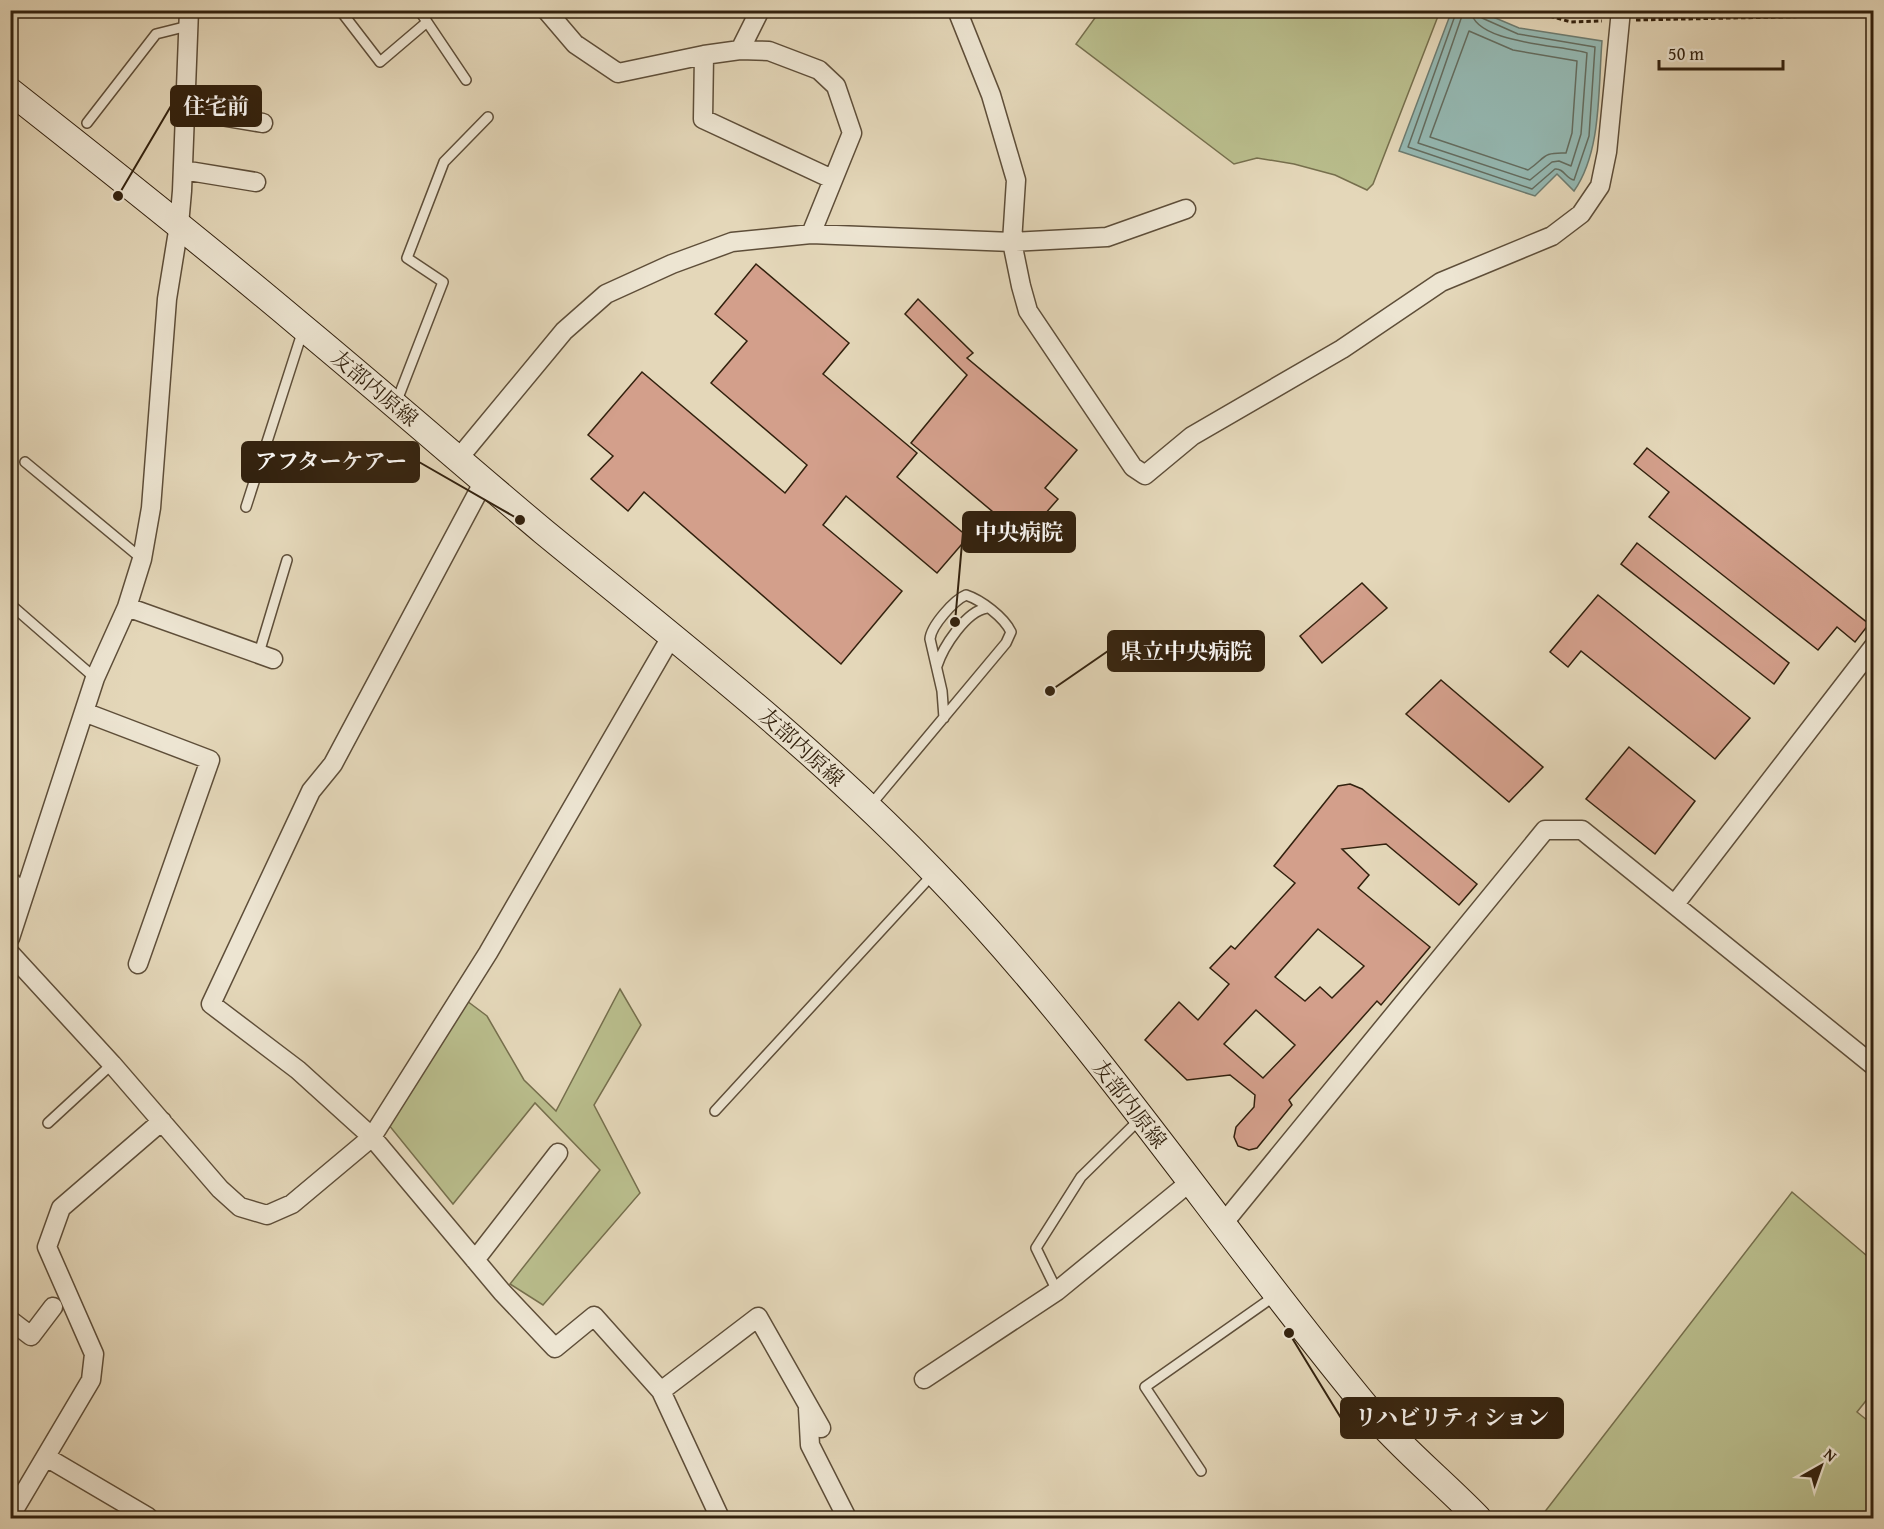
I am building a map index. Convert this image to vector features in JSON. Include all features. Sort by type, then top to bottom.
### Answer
[{"type":"main road","name":"友部内原線","points":[[10,91],[304,327],[484,481],[768,716],[869,807],[993,934],[1044,993],[1222,1225],[1373,1415],[1469,1516]]},
{"type":"street","points":[[546,10],[575,44],[618,73],[740,50],[769,51],[819,70],[836,86],[852,133],[811,234]]},
{"type":"street","points":[[740,50],[760,10]]},
{"type":"street","points":[[957,10],[991,95],[1016,180],[1012,242],[1028,311],[1133,467],[1145,475],[1192,436],[1342,349],[1441,282],[1552,236],[1581,214],[1600,186],[1607,152],[1621,16]]},
{"type":"street","points":[[10,938],[17,888],[95,678],[127,607],[142,559],[151,508],[167,299],[179,225],[188,18]]},
{"type":"street","points":[[704,55],[703,119],[832,179]]},
{"type":"street","points":[[185,111],[263,123]]},
{"type":"street","points":[[183,170],[256,182]]},
{"type":"street","points":[[458,459],[564,331],[606,294],[672,264],[732,242],[811,234],[1012,242],[1107,237],[1186,209]]},
{"type":"street","points":[[484,481],[333,764],[311,791],[211,1004],[298,1070],[372,1137],[502,1292],[555,1348],[594,1316],[661,1391],[720,1518]]},
{"type":"street","points":[[127,607],[266,656]]},
{"type":"street","points":[[10,953],[112,1064],[220,1189],[240,1207],[267,1215],[292,1204],[372,1137],[488,953],[671,637]]},
{"type":"street","points":[[1676,904],[1874,646]]},
{"type":"street","points":[[84,712],[210,760],[138,964]]},
{"type":"street","points":[[1222,1225],[1545,830],[1582,830],[1874,1066]]},
{"type":"street","points":[[17,1512],[46,1456],[91,1380],[94,1354],[47,1247],[62,1208],[162,1121]]},
{"type":"street","points":[[475,1260],[558,1154]]},
{"type":"street","points":[[924,1379],[1057,1291],[1190,1182]]},
{"type":"street","points":[[10,1320],[31,1336],[53,1307]]},
{"type":"street","points":[[661,1391],[758,1317],[821,1428]]},
{"type":"street","points":[[808,1405],[810,1445],[847,1518]]},
{"type":"street","points":[[46,1456],[148,1517]]},
{"type":"lane","points":[[340,10],[380,62],[427,22]]},
{"type":"lane","points":[[419,10],[466,80]]},
{"type":"lane","points":[[87,123],[156,34],[188,18]]},
{"type":"lane","points":[[395,405],[443,282],[407,258],[444,162],[488,117]]},
{"type":"lane","points":[[246,507],[304,327]]},
{"type":"lane","points":[[25,462],[142,559]]},
{"type":"lane","points":[[266,656],[287,560]]},
{"type":"lane","points":[[869,807],[944,718],[1010,637],[1011,632],[1008,625],[974,598],[966,595],[959,597],[930,630],[942,691],[944,718]]},
{"type":"lane","points":[[10,604],[95,678]]},
{"type":"lane","points":[[936,668],[942,650],[975,611],[987,608]]},
{"type":"lane","points":[[715,1111],[934,872]]},
{"type":"lane","points":[[48,1123],[112,1064]]},
{"type":"lane","points":[[1057,1291],[1036,1248],[1081,1177],[1141,1118]]},
{"type":"lane","points":[[1201,1471],[1145,1387],[1276,1294]]},
{"type":"path","points":[[1528,10],[1571,22],[1621,16],[1874,15]]},
{"type":"green space","points":[[1100,11],[1440,11],[1373,184],[1367,190],[1335,175],[1294,164],[1257,158],[1234,164],[1076,44]]},
{"type":"green space","points":[[620,989],[641,1025],[594,1105],[640,1193],[543,1305],[510,1284],[600,1170],[535,1103],[453,1204],[388,1124],[463,998],[487,1016],[524,1080],[556,1111]]},
{"type":"green space","points":[[1792,1192],[1873,1261],[1873,1392],[1857,1412],[1873,1425],[1873,1518],[1540,1518]]},
{"type":"water","points":[[1452,10],[1479,11],[1519,28],[1602,41],[1594,139],[1590,157],[1574,191],[1557,174],[1535,196],[1399,151]]},
{"type":"building","points":[[756,264],[849,343],[823,374],[917,453],[897,477],[968,537],[937,573],[846,496],[823,525],[902,591],[841,664],[644,492],[628,511],[591,479],[613,456],[588,435],[642,372],[785,493],[807,465],[711,383],[747,341],[715,314]]},
{"type":"building","points":[[918,299],[973,353],[967,358],[1077,450],[1045,488],[1058,499],[1024,538],[911,443],[967,375],[905,314]]},
{"type":"building","points":[[1647,448],[1869,624],[1855,642],[1837,627],[1818,650],[1649,517],[1669,492],[1634,464]]},
{"type":"building","points":[[1637,543],[1789,663],[1774,684],[1621,564]]},
{"type":"building","points":[[1362,583],[1387,608],[1322,663],[1300,636]]},
{"type":"building","points":[[1598,595],[1750,718],[1715,759],[1581,651],[1568,667],[1550,652]]},
{"type":"building","points":[[1441,680],[1543,767],[1509,802],[1406,714]]},
{"type":"building","points":[[1629,747],[1695,801],[1655,854],[1586,799]]},
{"type":"building","points":[[1350,784],[1362,789],[1477,884],[1459,905],[1386,844],[1342,849],[1369,875],[1358,888],[1430,947],[1381,1005],[1377,1001],[1289,1100],[1292,1105],[1257,1148],[1249,1150],[1238,1146],[1234,1137],[1236,1127],[1254,1107],[1255,1095],[1230,1075],[1187,1080],[1145,1040],[1179,1002],[1198,1020],[1229,984],[1210,968],[1231,946],[1235,949],[1295,883],[1274,866],[1338,786]],"holes":[[[1318,929],[1364,966],[1332,998],[1320,987],[1305,1001],[1275,977]],[[1256,1010],[1295,1045],[1263,1078],[1224,1044]]]},
{"type":"place","name":"住宅前","points":[[118,196]]},
{"type":"place","name":"アフターケアー","points":[[520,520]]},
{"type":"place","name":"中央病院","points":[[955,622]]},
{"type":"place","name":"県立中央病院","points":[[1050,691]]},
{"type":"place","name":"リハビリティション","points":[[1289,1333]]}]
